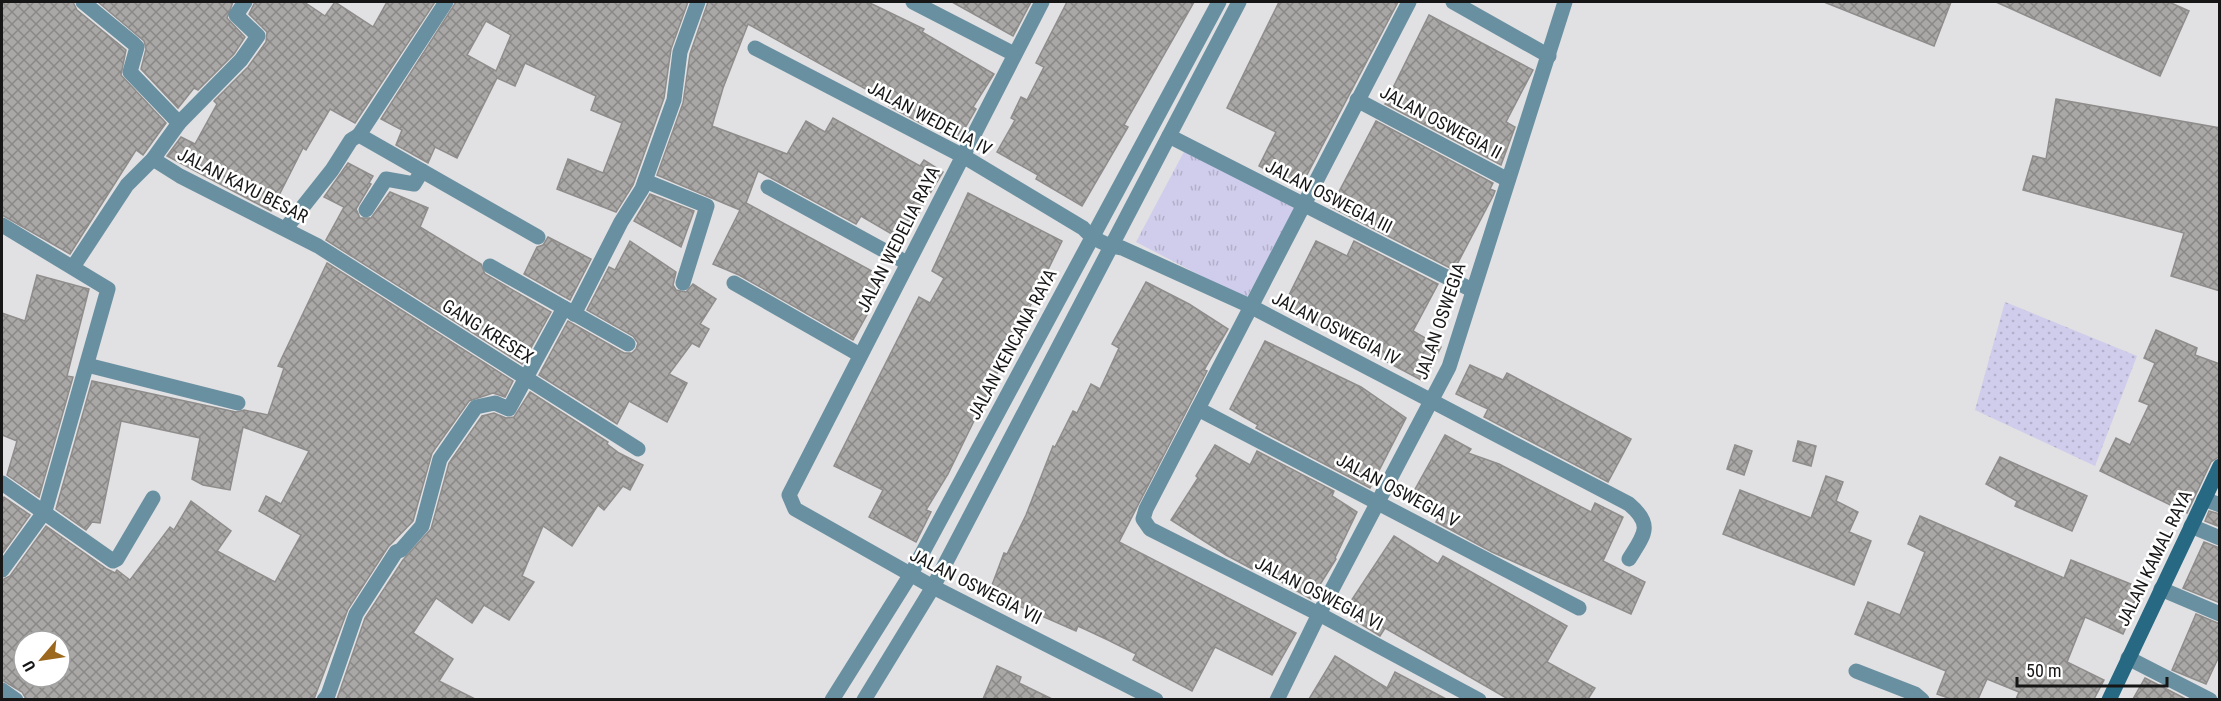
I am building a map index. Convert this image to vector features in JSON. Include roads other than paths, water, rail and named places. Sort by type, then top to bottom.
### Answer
[{"type":"main road","name":"JALAN KAMAL RAYA","points":[[2109,699],[2220,466]]},
{"type":"street","points":[[83,2],[137,47],[130,72],[179,123]]},
{"type":"street","points":[[153,159],[179,123],[241,60],[258,36],[236,15],[245,2]]},
{"type":"street","points":[[286,228],[332,170],[351,140],[358,135],[446,2]]},
{"type":"street","points":[[324,699],[328,695],[356,614],[396,552],[401,550],[422,526],[440,459],[476,407],[495,403],[509,409],[525,378],[569,311],[645,181],[674,100],[680,52],[698,2]]},
{"type":"street","points":[[913,2],[1014,54]]},
{"type":"street","name":"JALAN WEDELIA RAYA","points":[[789,495],[1042,2]]},
{"type":"street","name":"JALAN KENCANA RAYA","points":[[832,699],[911,574],[1090,231],[1219,2]]},
{"type":"street","points":[[864,699],[933,587],[1115,244],[1239,2]]},
{"type":"street","points":[[1198,409],[1409,2]]},
{"type":"street","points":[[1452,2],[1549,56]]},
{"type":"street","name":"JALAN OSWEGIA","points":[[1277,699],[1449,366],[1565,2]]},
{"type":"street","name":"JALAN WEDELIA IV","points":[[755,48],[963,156],[1090,231]]},
{"type":"street","name":"JALAN OSWEGIA II","points":[[1357,100],[1508,180]]},
{"type":"street","points":[[358,135],[538,237]]},
{"type":"street","name":"JALAN OSWEGIA III","points":[[1169,136],[1472,290]]},
{"type":"street","name":"JALAN KAYU BESAR","points":[[73,267],[128,185],[153,159],[180,176],[318,246]]},
{"type":"street","points":[[366,210],[386,179],[414,184],[422,171]]},
{"type":"street","points":[[645,181],[707,206],[683,283]]},
{"type":"street","points":[[768,187],[907,263]]},
{"type":"street","points":[[2,225],[108,289],[45,511],[2,570]]},
{"type":"street","name":"JALAN OSWEGIA IV","points":[[1090,231],[1250,306],[1629,504],[1641,514],[1645,523],[1644,536],[1629,559]]},
{"type":"street","name":"GANG KRESEX","points":[[318,246],[638,449]]},
{"type":"street","points":[[490,266],[627,345]]},
{"type":"street","points":[[734,283],[860,355]]},
{"type":"street","points":[[87,365],[238,403]]},
{"type":"street","name":"JALAN OSWEGIA V","points":[[1198,409],[1580,608]]},
{"type":"street","name":"JALAN OSWEGIA VI","points":[[1198,409],[1146,509],[1143,519],[1150,530],[1319,614],[1479,699]]},
{"type":"street","points":[[2,483],[116,561],[153,498]]},
{"type":"street","name":"JALAN OSWEGIA VII","points":[[789,495],[795,509],[933,587],[1156,699]]},
{"type":"street","points":[[2204,500],[2220,505]]},
{"type":"street","points":[[2191,526],[2220,538]]},
{"type":"street","points":[[2161,589],[2220,614]]},
{"type":"street","points":[[2128,658],[2210,699]]},
{"type":"street","points":[[1856,671],[1916,694],[1922,699]]},
{"type":"street","points":[[2,690],[16,699]]}]
